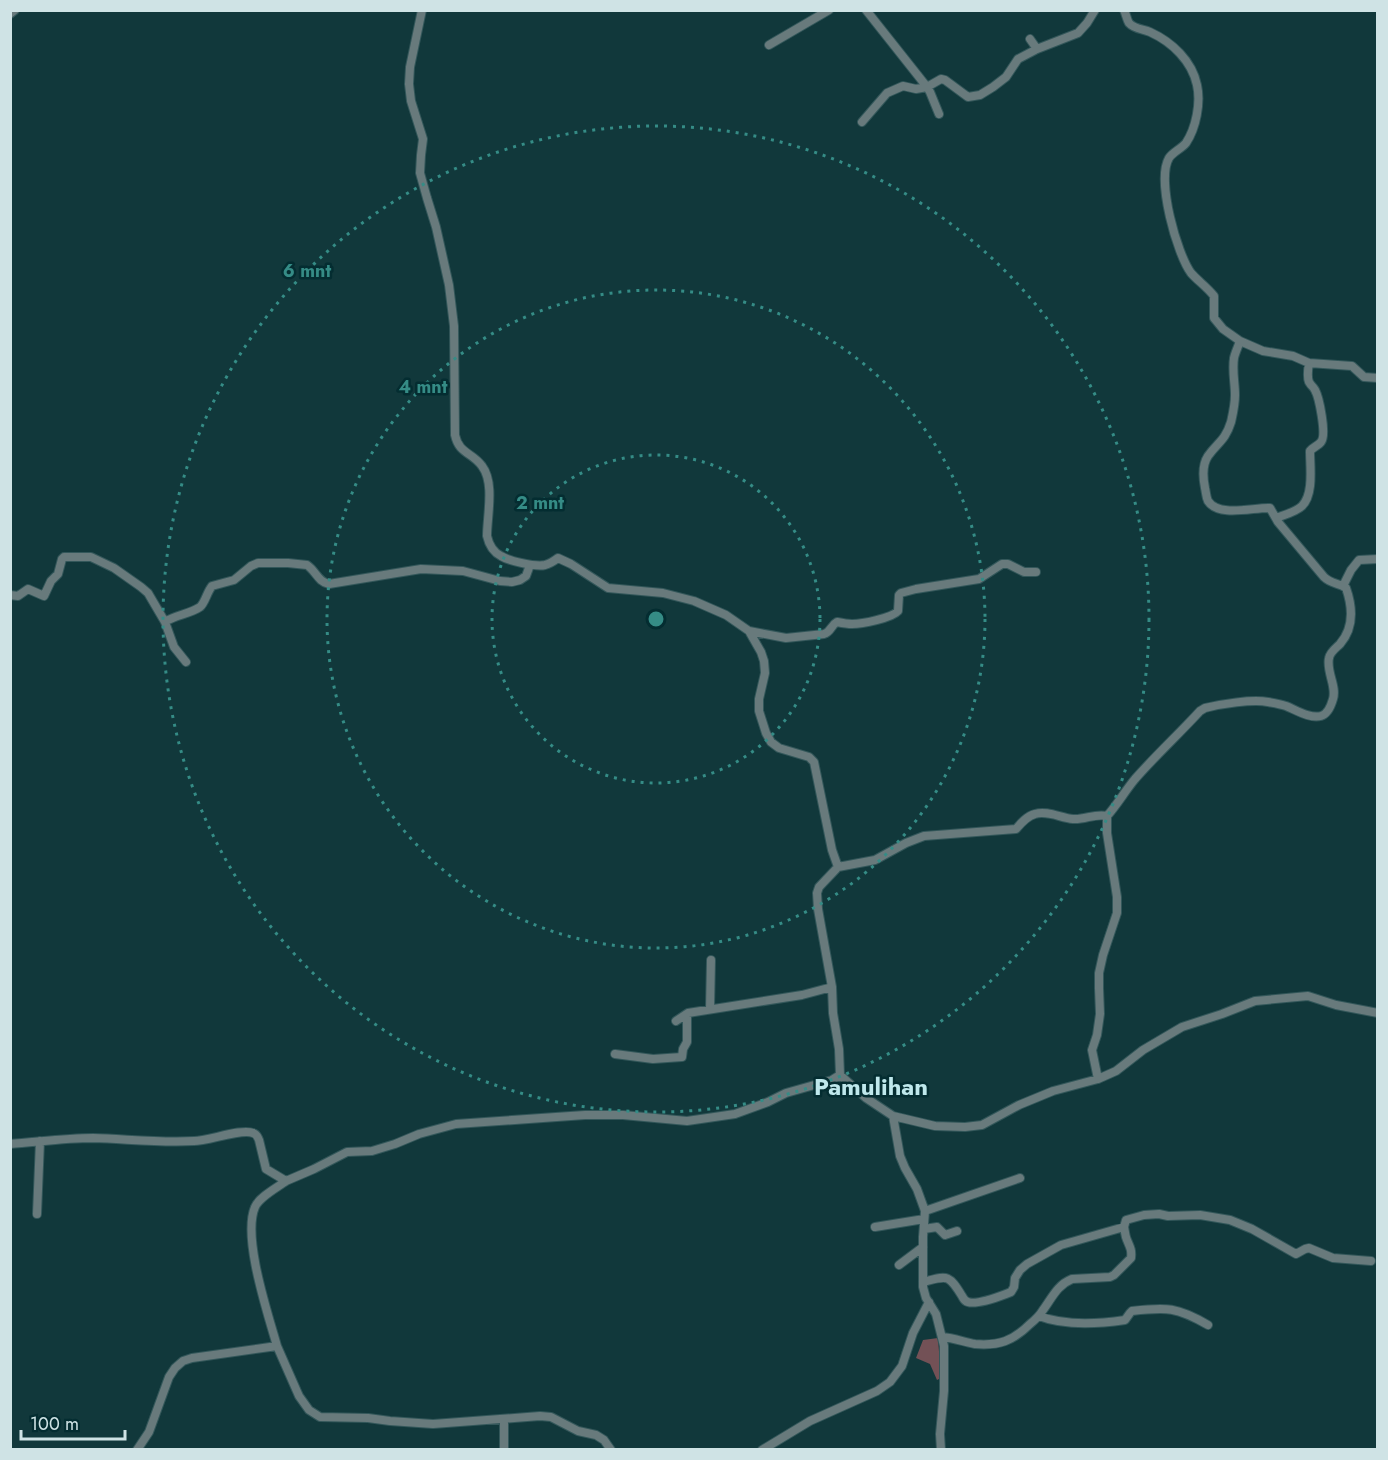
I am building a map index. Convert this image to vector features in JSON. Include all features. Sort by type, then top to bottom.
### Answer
[{"type":"street","points":[[10,14],[15,10]]},
{"type":"street","points":[[422,10],[410,67],[409,84],[411,101],[423,139],[420,173],[436,227],[449,285],[454,326],[455,435],[460,448],[473,456],[487,476],[489,485],[487,529],[492,548],[501,556],[530,565],[546,565],[558,558],[608,588],[663,593],[694,601],[726,615],[749,631],[786,638],[824,633],[829,631],[836,622],[853,624],[881,619],[898,611],[901,593],[980,579],[1002,564],[1008,564],[1024,572],[1036,572]]},
{"type":"street","points":[[769,45],[829,10]]},
{"type":"street","points":[[866,10],[927,87],[939,114]]},
{"type":"street","points":[[862,122],[886,93],[903,86],[916,89],[927,87],[941,79],[968,97],[980,95],[1006,76],[1018,59],[1078,33],[1095,10]]},
{"type":"street","points":[[1124,10],[1128,23],[1162,38],[1179,51],[1194,74],[1199,96],[1197,112],[1186,142],[1170,156],[1168,161],[1165,174],[1166,194],[1174,234],[1184,259],[1191,272],[1214,296],[1215,320],[1240,341],[1263,351],[1293,356],[1309,363],[1350,365],[1364,377],[1377,378]]},
{"type":"street","points":[[1030,39],[1037,49]]},
{"type":"street","points":[[1098,1079],[1092,1050],[1100,1014],[1099,973],[1117,913],[1107,816],[1158,753],[1205,708],[1259,701],[1285,706],[1310,716],[1323,716],[1328,712],[1334,697],[1329,672],[1329,657],[1347,634],[1351,623],[1347,591],[1343,586],[1329,582],[1324,577],[1270,508],[1235,511],[1217,508],[1207,499],[1203,481],[1205,464],[1208,457],[1224,440],[1231,421],[1235,394],[1234,357],[1240,341]]},
{"type":"street","points":[[1276,518],[1304,504],[1310,488],[1310,451],[1320,443],[1324,436],[1316,391],[1308,379],[1309,363]]},
{"type":"street","points":[[10,595],[18,596],[28,590],[44,596],[51,581],[58,574],[62,559],[88,557],[114,568],[149,595],[165,622],[174,647],[186,662]]},
{"type":"street","points":[[1343,586],[1359,560],[1377,559]]},
{"type":"street","points":[[165,622],[200,607],[205,602],[212,586],[234,580],[255,564],[263,562],[308,566],[321,582],[329,584],[421,569],[463,571],[512,582],[526,576],[530,565]]},
{"type":"street","points":[[749,631],[764,661],[765,673],[759,699],[761,722],[771,742],[779,748],[809,757],[814,762],[832,850],[838,867]]},
{"type":"street","points":[[1107,816],[1079,819],[1045,813],[1035,814],[1016,829],[924,836],[875,860],[838,867],[823,881],[818,892],[818,909],[832,987],[840,1075],[866,1098],[893,1116],[935,1126],[965,1127],[982,1125],[1019,1105],[1053,1091],[1098,1079],[1116,1071],[1143,1050],[1182,1028],[1255,1001],[1308,996],[1336,1005],[1377,1013]]},
{"type":"street","points":[[710,1009],[711,960]]},
{"type":"street","points":[[676,1020],[687,1014],[710,1009],[801,995],[832,987]]},
{"type":"street","points":[[615,1054],[653,1059],[682,1057],[687,1042],[687,1014]]},
{"type":"street","points":[[611,1449],[600,1437],[578,1431],[551,1417],[433,1424],[368,1418],[320,1417],[309,1410],[299,1396],[277,1346],[259,1279],[252,1247],[252,1217],[255,1205],[261,1198],[286,1181],[346,1152],[372,1151],[419,1134],[456,1124],[595,1115],[687,1121],[735,1114],[786,1093],[832,1080],[840,1075]]},
{"type":"street","points":[[893,1116],[900,1156],[917,1189],[924,1215],[924,1293],[936,1314],[944,1346],[941,1449]]},
{"type":"street","points":[[10,1144],[93,1138],[198,1141],[253,1132],[259,1140],[266,1169],[286,1181]]},
{"type":"street","points":[[37,1214],[40,1141]]},
{"type":"street","points":[[875,1227],[924,1215],[1020,1178]]},
{"type":"street","points":[[942,1336],[976,1344],[1007,1341],[1022,1332],[1039,1316],[1055,1292],[1066,1282],[1072,1279],[1112,1276],[1131,1258],[1131,1249],[1124,1227],[1126,1220],[1144,1215],[1200,1215],[1230,1220],[1252,1229],[1296,1254],[1310,1248],[1333,1258],[1371,1261]]},
{"type":"street","points":[[924,1229],[936,1227],[945,1235],[957,1231]]},
{"type":"street","points":[[923,1282],[949,1278],[964,1299],[973,1303],[1006,1294],[1011,1292],[1015,1278],[1027,1264],[1061,1245],[1124,1227]]},
{"type":"street","points":[[899,1265],[923,1247]]},
{"type":"street","points":[[762,1449],[810,1421],[877,1391],[890,1382],[902,1366],[913,1333],[929,1302]]},
{"type":"street","points":[[1039,1316],[1050,1320],[1095,1323],[1125,1320],[1132,1311],[1166,1309],[1179,1310],[1208,1325]]},
{"type":"street","points":[[137,1449],[149,1432],[169,1377],[183,1361],[277,1346]]},
{"type":"street","points":[[504,1419],[504,1449]]},
{"type":"shaded area","points":[[938,1338],[941,1378],[937,1380],[930,1364],[916,1358],[923,1340]]},
{"type":"district","name":"Pamulihan","points":[[871,1087]]}]
